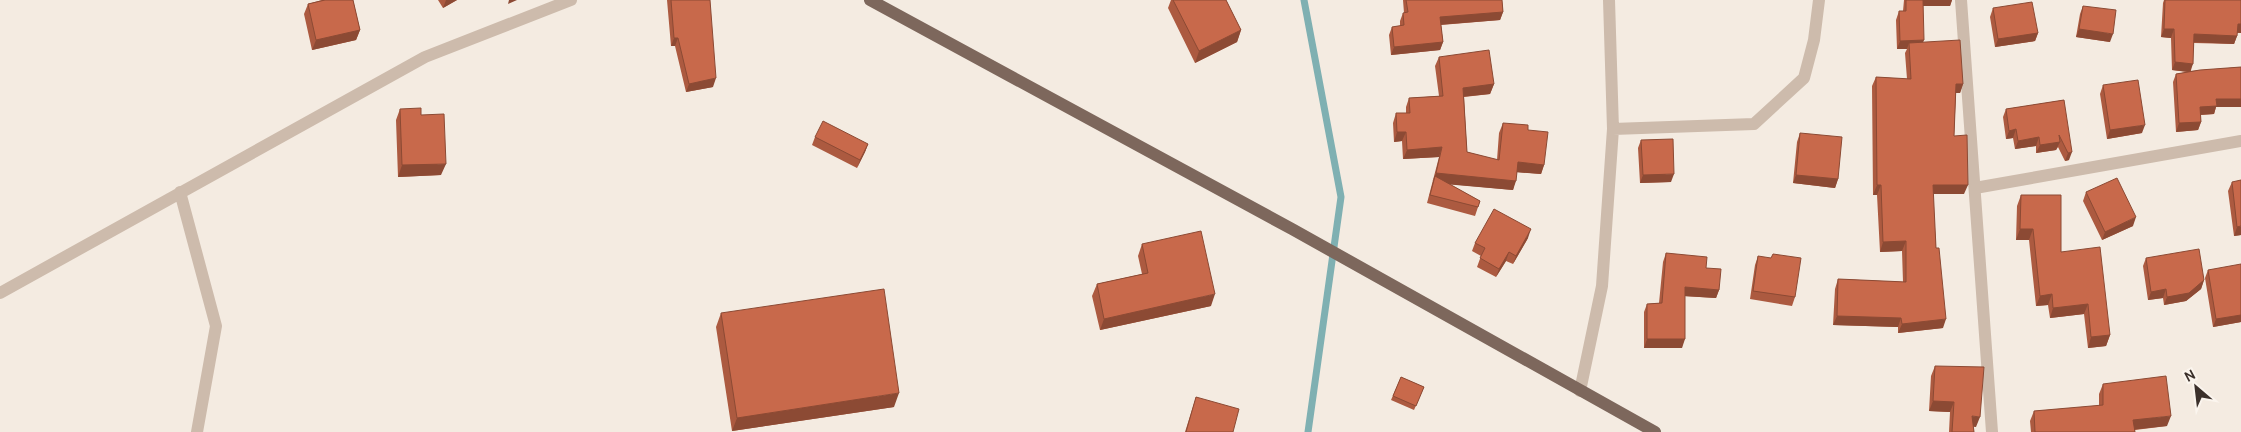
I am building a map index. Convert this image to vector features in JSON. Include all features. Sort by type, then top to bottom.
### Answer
[{"type":"main road","points":[[870,0],[1292,229],[1655,432]]},
{"type":"street","points":[[0,293],[425,56],[571,0]]},
{"type":"street","points":[[1580,391],[1602,286],[1613,129],[1609,0]]},
{"type":"street","points":[[1613,129],[1754,124],[1804,78],[1814,40],[1819,0]]},
{"type":"street","points":[[1961,0],[1992,432]]},
{"type":"street","points":[[1975,188],[2241,140]]},
{"type":"street","points":[[180,192],[216,326],[197,432]]},
{"type":"building","points":[[325,0],[353,0],[360,30],[316,40],[308,4]]},
{"type":"building","points":[[671,0],[710,0],[716,78],[689,84],[678,38],[674,38]]},
{"type":"building","points":[[1173,0],[1226,0],[1241,30],[1199,51]]},
{"type":"building","points":[[1406,0],[1502,0],[1503,12],[1440,17],[1443,42],[1394,47],[1392,27],[1404,25],[1403,13],[1408,12]]},
{"type":"building","points":[[1906,0],[1923,0],[1924,40],[1900,41],[1899,11],[1906,11]]},
{"type":"building","points":[[2165,0],[2241,0],[2241,24],[2238,24],[2237,36],[2194,34],[2193,64],[2175,62],[2174,29],[2164,29]]},
{"type":"building","points":[[2032,2],[2038,33],[1998,39],[1993,8]]},
{"type":"building","points":[[2083,6],[2116,10],[2113,34],[2079,29]]},
{"type":"building","points":[[1960,40],[1963,84],[1956,84],[1954,136],[1967,135],[1968,185],[1933,185],[1936,248],[1939,248],[1946,319],[1902,324],[1901,318],[1837,316],[1838,279],[1906,282],[1906,241],[1883,242],[1881,185],[1877,185],[1876,77],[1911,79],[1909,43]]},
{"type":"building","points":[[1489,50],[1494,84],[1463,88],[1467,152],[1499,160],[1503,123],[1528,125],[1528,130],[1548,132],[1544,165],[1518,162],[1516,181],[1436,173],[1442,147],[1407,150],[1406,132],[1397,132],[1396,113],[1410,113],[1409,98],[1443,96],[1439,57]]},
{"type":"building","points":[[2241,67],[2241,99],[2216,99],[2217,106],[2200,107],[2201,122],[2179,123],[2176,74]]},
{"type":"building","points":[[2138,80],[2145,125],[2110,130],[2103,85]]},
{"type":"building","points":[[2064,100],[2072,152],[2068,153],[2059,135],[2060,142],[2040,145],[2039,137],[2018,141],[2016,129],[2009,131],[2006,109]]},
{"type":"building","points":[[421,108],[421,115],[444,114],[446,164],[402,165],[400,109]]},
{"type":"building","points":[[823,121],[868,144],[860,160],[815,137]]},
{"type":"building","points":[[1800,133],[1842,137],[1838,179],[1796,175]]},
{"type":"building","points":[[1673,139],[1674,174],[1643,175],[1641,140]]},
{"type":"building","points":[[1435,176],[1480,201],[1478,207],[1430,195]]},
{"type":"building","points":[[2117,178],[2136,217],[2105,232],[2086,192]]},
{"type":"building","points":[[2241,180],[2241,226],[2237,227],[2232,182]]},
{"type":"building","points":[[2021,195],[2061,195],[2061,252],[2100,247],[2110,335],[2091,337],[2088,304],[2053,308],[2052,294],[2040,296],[2033,229],[2020,229]]},
{"type":"building","points":[[1494,209],[1531,229],[1516,256],[1509,252],[1499,269],[1480,258],[1485,248],[1475,243]]},
{"type":"building","points":[[1201,231],[1215,294],[1104,319],[1097,284],[1148,273],[1142,244]]},
{"type":"building","points":[[2199,249],[2204,280],[2189,293],[2167,297],[2166,289],[2151,292],[2146,258]]},
{"type":"building","points":[[1666,253],[1707,257],[1706,268],[1721,269],[1719,290],[1685,287],[1685,339],[1647,339],[1647,304],[1662,303]]},
{"type":"building","points":[[1773,254],[1801,258],[1795,297],[1753,291],[1758,256],[1771,258]]},
{"type":"building","points":[[2241,264],[2241,315],[2216,319],[2208,270]]},
{"type":"building","points":[[884,289],[899,393],[737,418],[721,313]]},
{"type":"building","points":[[1935,366],[1984,367],[1980,417],[1972,416],[1974,432],[1952,432],[1954,402],[1933,401]]},
{"type":"building","points":[[2166,376],[2171,416],[2133,420],[2135,432],[2035,432],[2034,411],[2103,405],[2103,384]]},
{"type":"building","points":[[1401,377],[1424,387],[1416,406],[1393,396]]},
{"type":"building","points":[[1196,397],[1239,409],[1233,432],[1186,432]]},
{"type":"waterway","points":[[1304,0],[1341,197],[1308,432]]}]
